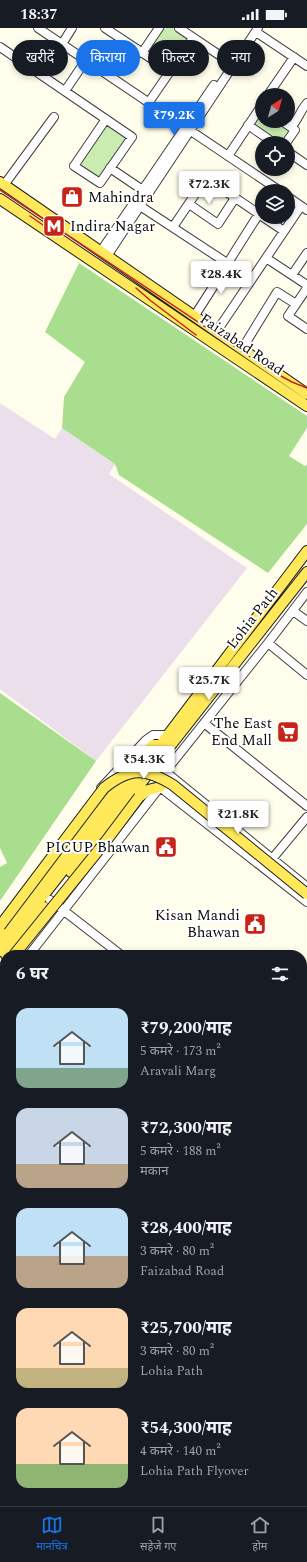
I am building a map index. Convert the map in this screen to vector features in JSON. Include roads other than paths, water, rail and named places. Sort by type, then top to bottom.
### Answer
[{"type":"main road","name":"Faizabad Road","points":[[2,183],[307,394]]},
{"type":"main road","name":"Faizabad Road","points":[[0,199],[307,406]]},
{"type":"main road","points":[[296,387],[307,390]]},
{"type":"main road","name":"Lohia Path","points":[[1,950],[72,860],[307,551]]},
{"type":"main road","name":"Lohia Path","points":[[9,950],[307,572]]},
{"type":"main road","points":[[0,938],[147,750],[153,745],[160,744]]},
{"type":"main road","points":[[0,926],[77,826],[104,788],[116,779],[135,772],[146,772],[161,777],[173,785],[307,894]]},
{"type":"main road","points":[[18,950],[106,841],[139,797],[148,790],[160,787]]},
{"type":"street","points":[[38,28],[56,40]]},
{"type":"street","points":[[64,40],[72,28]]},
{"type":"street","points":[[105,28],[115,31],[148,57]]},
{"type":"street","points":[[142,53],[159,28]]},
{"type":"street","points":[[179,28],[217,54]]},
{"type":"street","points":[[248,40],[256,29],[307,66]]},
{"type":"street","points":[[1,49],[132,136],[100,183],[74,166],[106,119]]},
{"type":"street","points":[[273,88],[294,57]]},
{"type":"street","points":[[65,91],[76,75]]},
{"type":"street","points":[[110,76],[270,184]]},
{"type":"street","points":[[149,102],[167,76]]},
{"type":"street","points":[[104,254],[224,76]]},
{"type":"street","points":[[295,123],[301,109],[307,103]]},
{"type":"street","points":[[228,156],[255,116]]},
{"type":"street","points":[[2,183],[54,117]]},
{"type":"street","points":[[248,125],[264,136]]},
{"type":"street","points":[[291,136],[295,130],[292,128]]},
{"type":"street","points":[[295,157],[307,165]]},
{"type":"street","points":[[110,168],[146,192]]},
{"type":"street","points":[[173,227],[206,178],[255,212]]},
{"type":"street","points":[[189,204],[218,224],[235,198]]},
{"type":"street","points":[[217,331],[284,231],[304,208],[295,202]]},
{"type":"street","points":[[138,204],[227,263]]},
{"type":"street","points":[[195,316],[219,280],[227,263],[255,224]]},
{"type":"street","points":[[273,224],[284,231]]},
{"type":"street","points":[[292,275],[307,253]]},
{"type":"street","points":[[266,258],[307,285]]},
{"type":"street","points":[[307,288],[288,316],[307,329]]},
{"type":"street","points":[[242,349],[277,292],[296,304]]},
{"type":"street","points":[[165,772],[307,592]]},
{"type":"street","points":[[293,611],[307,621]]},
{"type":"street","points":[[268,643],[307,675]]},
{"type":"street","points":[[204,723],[307,806]]},
{"type":"street","points":[[0,918],[108,779],[153,735],[170,730]]},
{"type":"street","points":[[156,764],[307,887]]},
{"type":"street","points":[[33,950],[65,911],[160,787],[307,902]]},
{"type":"street","points":[[181,803],[190,791]]},
{"type":"street","points":[[272,859],[307,817]]},
{"type":"street","points":[[50,900],[115,950]]},
{"type":"railway","points":[[0,190],[270,370],[307,388]]},
{"type":"railway","points":[[30,216],[59,236]]},
{"type":"railway","points":[[136,288],[196,335]]},
{"type":"place","name":"Mahindra","points":[[72,197]]},
{"type":"place","name":"Indira Nagar","points":[[54,226]]},
{"type":"place","name":"The East End Mall","points":[[288,732]]},
{"type":"place","name":"PICUP Bhawan","points":[[166,847]]},
{"type":"place","name":"Kisan Mandi Bhawan","points":[[255,924]]}]
